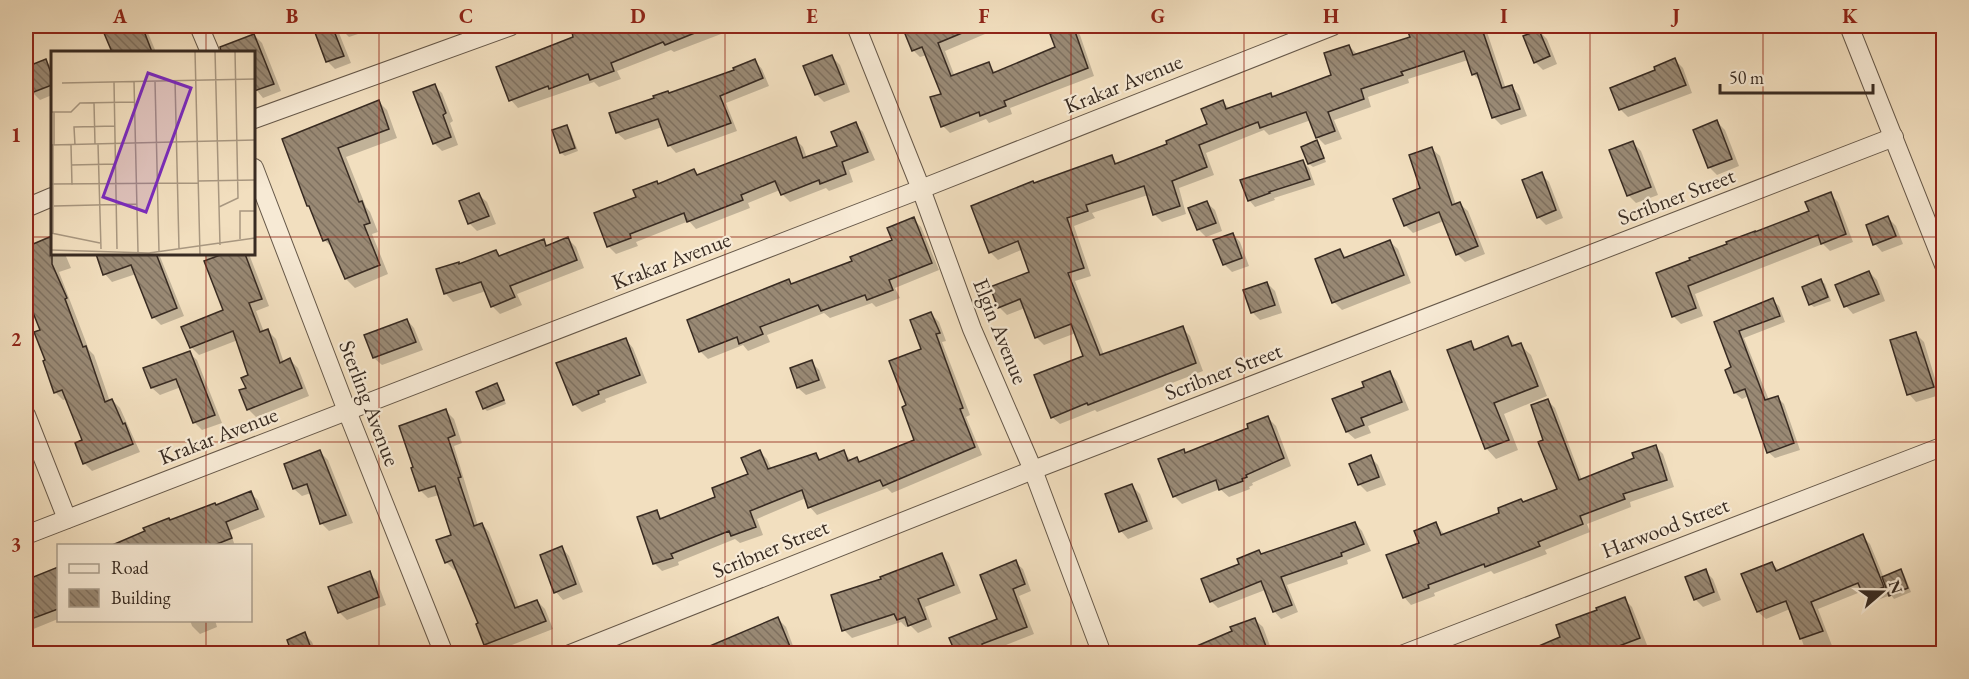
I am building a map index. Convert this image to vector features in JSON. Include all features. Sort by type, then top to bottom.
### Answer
[{"type":"street","points":[[200,26],[210,51]]},
{"type":"street","points":[[255,119],[511,26]]},
{"type":"street","name":"Elgin Avenue","points":[[856,26],[921,189],[972,329],[1033,470],[1102,654]]},
{"type":"street","name":"Krakar Avenue","points":[[26,535],[921,189],[1333,26]]},
{"type":"street","points":[[1849,26],[1944,265]]},
{"type":"street","name":"Scribner Street","points":[[570,654],[1033,470],[1894,137]]},
{"type":"street","name":"Sterling Avenue","points":[[255,171],[347,411],[444,654]]},
{"type":"street","points":[[26,208],[51,197]]},
{"type":"street","points":[[26,415],[67,519]]},
{"type":"street","name":"Harwood Street","points":[[1404,654],[1944,446]]},
{"type":"building","points":[[101,26],[142,26],[152,51],[112,51]]},
{"type":"building","points":[[332,26],[344,56],[326,62],[314,30]]},
{"type":"building","points":[[589,26],[712,26],[665,45],[663,42],[611,63],[614,71],[590,80],[588,74],[509,101],[496,67],[573,37],[572,32]]},
{"type":"building","points":[[911,26],[979,26],[938,43],[951,76],[989,62],[993,73],[1055,47],[1050,34],[1073,26],[1088,68],[1004,101],[1006,106],[980,116],[979,112],[941,127],[930,97],[941,94],[922,47],[912,51],[903,29]]},
{"type":"building","points":[[1428,26],[1481,26],[1502,88],[1512,85],[1520,109],[1492,118],[1477,73],[1472,75],[1464,51],[1401,72],[1403,75],[1361,89],[1364,99],[1328,112],[1335,131],[1316,138],[1306,112],[1260,128],[1258,122],[1199,145],[1207,167],[1172,181],[1180,206],[1153,215],[1144,186],[1086,205],[1088,211],[1067,218],[1084,268],[1068,273],[1100,355],[1183,326],[1196,363],[1051,418],[1034,375],[1083,356],[1071,324],[1035,338],[1020,299],[998,308],[990,287],[1029,272],[1018,241],[989,253],[971,206],[1033,181],[1034,183],[1112,155],[1115,164],[1167,144],[1166,141],[1207,124],[1201,109],[1223,100],[1226,109],[1271,93],[1272,97],[1331,75],[1324,53],[1349,45],[1353,55],[1410,37],[1408,32]]},
{"type":"building","points":[[1539,30],[1550,56],[1534,63],[1523,36]]},
{"type":"building","points":[[254,34],[274,84],[255,91],[255,51],[221,51],[220,47]]},
{"type":"building","points":[[832,55],[844,84],[815,95],[803,66]]},
{"type":"building","points":[[1675,58],[1686,85],[1619,110],[1610,88],[1655,70],[1654,67]]},
{"type":"building","points":[[46,59],[51,73],[51,85],[31,93],[26,80],[26,67]]},
{"type":"building","points":[[755,59],[763,78],[720,96],[731,123],[668,146],[658,119],[616,133],[609,113],[734,70],[733,68]]},
{"type":"building","points":[[435,84],[446,113],[443,115],[451,137],[433,144],[413,92]]},
{"type":"building","points":[[379,100],[389,129],[338,148],[359,202],[362,201],[370,223],[364,225],[380,265],[345,279],[328,239],[323,241],[309,206],[307,206],[282,139]]},
{"type":"building","points":[[1717,120],[1732,159],[1708,168],[1693,130]]},
{"type":"building","points":[[856,122],[868,152],[842,162],[846,174],[820,184],[819,180],[781,195],[775,181],[741,195],[743,200],[687,222],[684,213],[630,234],[631,238],[607,247],[594,213],[636,197],[633,190],[657,181],[658,184],[694,169],[697,175],[796,137],[803,158],[837,146],[831,132]]},
{"type":"building","points":[[567,125],[575,148],[560,153],[552,130]]},
{"type":"building","points":[[1317,140],[1324,158],[1308,164],[1301,147]]},
{"type":"building","points":[[1633,141],[1651,187],[1627,196],[1609,150]]},
{"type":"building","points":[[1432,147],[1452,205],[1460,202],[1478,246],[1456,255],[1439,212],[1404,226],[1393,199],[1420,188],[1409,155]]},
{"type":"building","points":[[1303,160],[1310,179],[1248,201],[1240,180]]},
{"type":"building","points":[[1542,172],[1556,210],[1537,218],[1522,180]]},
{"type":"building","points":[[1831,192],[1846,234],[1821,244],[1818,235],[1688,286],[1696,308],[1672,317],[1656,273],[1727,244],[1726,242],[1809,211],[1805,202]]},
{"type":"building","points":[[479,193],[489,216],[468,224],[459,201]]},
{"type":"building","points":[[1207,201],[1216,223],[1197,230],[1188,208]]},
{"type":"building","points":[[1888,216],[1896,236],[1873,245],[1866,225]]},
{"type":"building","points":[[914,217],[932,263],[889,280],[893,290],[867,300],[865,295],[821,311],[818,305],[760,327],[763,334],[739,344],[737,337],[699,352],[687,320],[789,279],[791,284],[852,261],[850,257],[892,240],[887,228]]},
{"type":"building","points":[[1233,233],[1242,258],[1223,265],[1213,240]]},
{"type":"building","points":[[51,236],[52,264],[67,298],[65,299],[83,347],[86,346],[105,402],[112,399],[133,444],[83,464],[75,443],[82,440],[62,390],[54,393],[34,332],[40,330],[26,295],[26,247]]},
{"type":"building","points":[[568,237],[577,260],[510,286],[515,297],[491,307],[481,282],[444,294],[436,269],[459,262],[459,264],[496,250],[499,256],[544,239],[546,246]]},
{"type":"building","points":[[1390,240],[1404,275],[1332,303],[1315,259],[1340,249],[1344,258]]},
{"type":"building","points":[[96,255],[158,255],[177,308],[152,318],[131,265],[103,275]]},
{"type":"building","points":[[220,255],[245,255],[262,299],[249,303],[260,332],[268,329],[280,363],[290,358],[302,388],[247,410],[239,390],[246,388],[241,378],[248,375],[233,331],[190,348],[181,327],[223,310],[204,261]]},
{"type":"building","points":[[1869,271],[1879,294],[1844,307],[1835,285]]},
{"type":"building","points":[[1821,279],[1828,297],[1809,305],[1802,287]]},
{"type":"building","points":[[1267,282],[1275,305],[1251,313],[1243,290]]},
{"type":"building","points":[[1773,298],[1780,316],[1739,331],[1765,400],[1778,396],[1794,443],[1767,453],[1745,389],[1734,393],[1725,370],[1731,367],[1714,322]]},
{"type":"building","points":[[931,312],[940,333],[936,334],[963,408],[960,409],[975,447],[883,486],[880,480],[808,508],[802,490],[750,511],[756,527],[731,536],[729,531],[671,554],[673,558],[653,564],[637,517],[657,510],[660,519],[715,497],[712,488],[748,474],[741,458],[760,450],[768,469],[816,453],[819,460],[844,450],[848,461],[857,457],[859,462],[914,440],[902,407],[906,405],[889,361],[921,349],[910,320]]},
{"type":"building","points":[[407,319],[416,342],[373,358],[364,335]]},
{"type":"building","points":[[1916,332],[1934,387],[1907,395],[1890,340]]},
{"type":"building","points":[[1508,336],[1512,346],[1521,343],[1538,386],[1494,403],[1509,440],[1485,449],[1447,350],[1471,341],[1474,350]]},
{"type":"building","points":[[626,338],[640,375],[598,391],[599,394],[573,405],[556,363]]},
{"type":"building","points":[[190,351],[215,415],[193,423],[176,379],[151,388],[143,368]]},
{"type":"building","points":[[812,360],[819,380],[797,388],[790,368]]},
{"type":"building","points":[[1390,371],[1402,402],[1361,418],[1364,425],[1346,432],[1332,399],[1364,387],[1362,382]]},
{"type":"building","points":[[497,383],[504,400],[483,409],[476,392]]},
{"type":"building","points":[[1548,399],[1579,480],[1634,458],[1632,453],[1656,445],[1667,480],[1623,494],[1625,499],[1580,516],[1583,524],[1538,542],[1540,546],[1428,585],[1429,588],[1403,598],[1386,555],[1419,543],[1414,531],[1436,522],[1441,535],[1499,513],[1498,508],[1521,499],[1523,502],[1557,489],[1538,442],[1543,440],[1531,405]]},
{"type":"building","points":[[446,409],[455,435],[448,438],[474,526],[482,523],[515,608],[537,600],[546,621],[484,645],[476,624],[478,623],[452,560],[445,563],[436,540],[451,535],[435,486],[419,491],[399,426]]},
{"type":"building","points":[[1268,416],[1284,458],[1246,475],[1243,481],[1219,490],[1216,480],[1173,497],[1158,459],[1184,449],[1185,453],[1248,428],[1247,424]]},
{"type":"building","points":[[320,450],[346,515],[320,524],[307,484],[293,489],[284,464]]},
{"type":"building","points":[[1371,455],[1379,477],[1358,485],[1349,464]]},
{"type":"building","points":[[1132,484],[1147,521],[1119,532],[1105,494]]},
{"type":"building","points":[[251,491],[258,509],[226,522],[232,538],[217,544],[115,544],[145,531],[143,528],[215,503],[216,505]]},
{"type":"building","points":[[1355,522],[1364,544],[1341,553],[1342,556],[1281,577],[1292,605],[1273,612],[1261,581],[1210,602],[1201,579],[1239,564],[1237,559],[1259,550],[1261,554]]},
{"type":"building","points":[[1863,534],[1884,587],[1863,595],[1858,583],[1811,602],[1823,631],[1800,639],[1786,601],[1757,612],[1741,574],[1772,562],[1776,571]]},
{"type":"building","points":[[562,546],[576,584],[554,593],[540,555]]},
{"type":"building","points":[[942,553],[954,585],[918,599],[926,619],[908,626],[905,617],[897,620],[894,614],[842,631],[831,595],[881,579],[880,577]]},
{"type":"building","points":[[1016,560],[1025,584],[1013,589],[1027,627],[982,644],[983,649],[971,654],[956,654],[949,638],[997,619],[980,575]]},
{"type":"building","points":[[57,567],[57,609],[26,621],[26,580]]},
{"type":"building","points":[[1706,569],[1714,592],[1694,600],[1685,577]]},
{"type":"building","points":[[1901,569],[1908,588],[1889,596],[1882,577]]},
{"type":"building","points":[[370,571],[379,597],[338,613],[328,587]]},
{"type":"building","points":[[1625,597],[1640,638],[1598,654],[1520,654],[1560,637],[1556,625]]},
{"type":"building","points":[[778,617],[791,649],[780,654],[691,654]]},
{"type":"building","points":[[1255,618],[1269,654],[1178,654],[1232,631],[1230,627]]},
{"type":"building","points":[[305,632],[313,654],[292,654],[287,640]]}]
